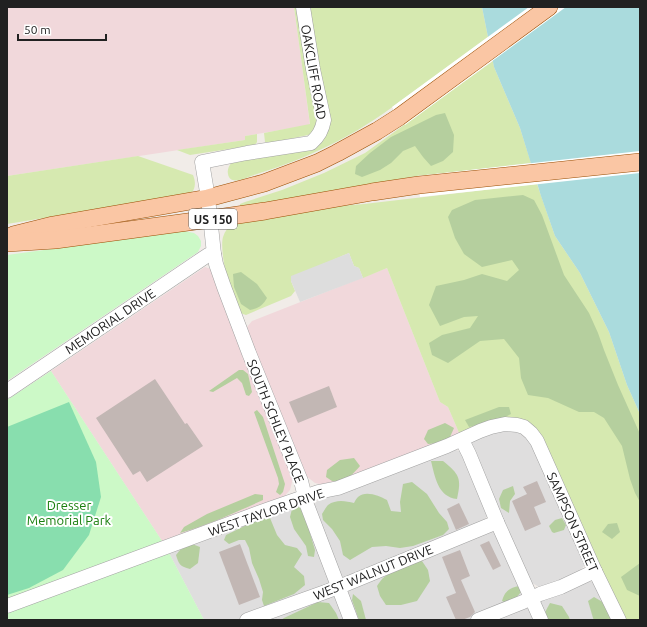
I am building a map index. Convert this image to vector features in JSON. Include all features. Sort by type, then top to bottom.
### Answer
[{"type":"main road","name":"US 150","points":[[7,237],[53,225],[208,198],[264,183],[317,162],[356,143],[399,117],[549,7]]},
{"type":"main road","name":"US 150","points":[[7,243],[55,240],[210,219],[418,185],[640,162]]},
{"type":"street","name":"OAKCLIFF ROAD","points":[[202,162],[311,142],[318,137],[323,128],[324,120],[312,69],[303,7]]},
{"type":"street","name":"SOUTH SCHLEY PLACE","points":[[202,162],[216,264],[301,482],[305,497],[351,620]]},
{"type":"street","name":"MEMORIAL DRIVE","points":[[7,390],[208,255],[214,254]]},
{"type":"street","name":"WEST TAYLOR DRIVE","points":[[7,606],[269,509],[318,492],[338,488],[462,440],[480,430],[505,424],[524,427]]},
{"type":"street","name":"SAMPSON STREET","points":[[524,427],[531,433],[536,441],[619,620]]},
{"type":"street","points":[[462,440],[541,620]]},
{"type":"street","name":"WEST WALNUT DRIVE","points":[[247,620],[339,587],[497,522]]},
{"type":"street","points":[[478,620],[540,594],[561,588],[595,571]]},
{"type":"shaded area","points":[[7,7],[294,7],[310,125],[245,136],[245,140],[7,176]]},
{"type":"shaded area","points":[[349,253],[354,266],[359,268],[363,278],[300,302],[291,281],[291,276]]},
{"type":"shaded area","points":[[205,267],[211,269],[292,477],[292,482],[290,490],[282,499],[164,544],[51,371]]},
{"type":"shaded area","points":[[387,268],[440,402],[448,407],[460,435],[338,484],[325,485],[315,483],[306,476],[249,336],[247,327],[252,321]]},
{"type":"shaded area","points":[[507,429],[519,433],[534,444],[584,559],[584,566],[567,581],[539,587],[529,581],[470,446],[475,437]]},
{"type":"shaded area","points":[[454,449],[461,452],[488,516],[478,525],[344,578],[341,576],[314,506],[316,502],[321,498]]},
{"type":"shaded area","points":[[300,503],[330,579],[328,585],[322,590],[239,620],[204,620],[167,549]]},
{"type":"shaded area","points":[[494,529],[525,593],[518,601],[470,620],[356,620],[346,595],[348,588]]},
{"type":"shaded area","points":[[587,581],[593,582],[614,620],[544,620],[540,611],[540,599]]},
{"type":"shaded area","points":[[333,596],[336,598],[346,620],[258,620]]},
{"type":"shaded area","points":[[526,605],[537,620],[487,620]]},
{"type":"green space","points":[[294,7],[300,7],[318,115],[315,131],[308,135],[270,143],[265,142],[264,133],[310,124]]},
{"type":"green space","points":[[307,7],[482,7],[488,37],[367,125],[326,147],[290,162],[243,179],[232,180],[229,178],[228,173],[228,168],[231,163],[320,143]]},
{"type":"green space","points":[[493,61],[494,67],[520,128],[531,163],[417,176],[242,207],[240,206],[240,204],[245,202],[282,190],[324,173],[365,153]]},
{"type":"green space","points":[[445,113],[454,135],[453,152],[443,161],[431,166],[415,146],[403,151],[391,163],[380,170],[362,177],[355,174],[356,166],[391,137],[436,115]]},
{"type":"green space","points":[[257,134],[257,142],[255,145],[190,155],[177,150],[245,140],[245,136]]},
{"type":"green space","points":[[138,156],[193,175],[195,187],[193,191],[186,195],[7,224],[7,176]]},
{"type":"green space","points":[[537,184],[555,236],[580,273],[609,332],[627,385],[640,414],[640,620],[623,620],[529,426],[460,435],[448,407],[440,402],[387,268],[363,278],[359,268],[354,266],[349,253],[291,278],[295,291],[291,296],[246,315],[240,313],[229,287],[222,242],[226,231],[232,224],[327,207]]},
{"type":"green space","points":[[523,195],[534,200],[542,215],[564,275],[589,313],[618,385],[640,434],[640,502],[630,479],[622,446],[604,418],[594,412],[579,412],[548,398],[528,395],[521,378],[519,358],[504,339],[480,341],[448,363],[432,355],[429,343],[442,335],[470,328],[478,316],[464,317],[440,326],[429,305],[436,286],[464,280],[482,274],[507,281],[519,270],[512,260],[482,267],[464,254],[455,238],[448,217],[452,210],[475,200]]},
{"type":"green space","points":[[184,231],[194,233],[198,236],[201,241],[201,246],[198,252],[7,381],[7,255]]},
{"type":"green space","points":[[241,272],[257,284],[267,298],[258,307],[250,310],[241,304],[234,287],[233,274]]},
{"type":"green space","points":[[239,370],[243,370],[248,374],[252,392],[249,396],[246,395],[242,383],[237,378],[213,392],[209,391]]},
{"type":"green space","name":"Dresser Memorial Park","points":[[51,371],[164,544],[7,602],[7,400]]},
{"type":"green space","name":"Dresser Memorial Park","points":[[69,402],[96,462],[101,497],[89,535],[63,570],[29,588],[7,595],[7,427]]},
{"type":"green space","points":[[499,407],[509,407],[511,414],[503,418],[469,427],[465,420]]},
{"type":"green space","points":[[257,410],[263,417],[285,484],[283,492],[280,495],[276,492],[279,484],[278,478],[254,412]]},
{"type":"green space","points":[[445,423],[454,428],[450,437],[441,443],[428,444],[424,439],[428,430]]},
{"type":"green space","points":[[354,458],[360,466],[348,478],[336,482],[326,477],[327,470],[340,460]]},
{"type":"green space","points":[[431,461],[443,461],[456,473],[459,481],[457,499],[445,494],[441,490],[436,480]]},
{"type":"green space","points":[[412,482],[427,494],[439,513],[447,522],[449,529],[443,535],[413,546],[400,548],[386,546],[372,547],[350,560],[343,555],[340,541],[332,529],[323,520],[322,514],[328,505],[338,501],[354,503],[361,495],[369,494],[376,495],[387,500],[391,511],[401,512],[400,502],[403,484]]},
{"type":"green space","points":[[513,486],[515,494],[510,501],[509,513],[501,508],[499,499],[503,490]]},
{"type":"green space","points":[[255,494],[263,495],[263,500],[233,514],[180,533],[184,527],[207,514]]},
{"type":"green space","points":[[299,507],[304,513],[315,550],[314,557],[308,556],[306,546],[294,529],[290,517],[292,509]]},
{"type":"green space","points":[[270,518],[277,535],[285,545],[297,548],[302,554],[294,567],[304,576],[305,585],[294,594],[264,606],[262,600],[263,592],[245,540],[239,540],[229,544],[224,540],[226,535],[259,519]]},
{"type":"green space","points":[[562,518],[566,525],[564,530],[554,533],[552,532],[549,526],[555,520]]},
{"type":"green space","points":[[617,523],[620,532],[612,539],[602,532],[608,524]]},
{"type":"green space","points":[[192,544],[200,547],[198,563],[190,569],[180,565],[176,555],[180,550]]},
{"type":"green space","points":[[167,549],[204,620],[7,620],[7,609]]},
{"type":"green space","points":[[422,561],[428,570],[430,581],[417,601],[401,605],[386,605],[380,596],[377,586],[383,578],[401,567]]},
{"type":"green space","points":[[640,563],[640,596],[627,590],[621,577]]},
{"type":"green space","points":[[519,586],[521,592],[516,598],[506,603],[502,601],[508,590]]},
{"type":"green space","points":[[353,594],[361,601],[366,620],[359,620],[352,600]]},
{"type":"green space","points":[[594,597],[606,604],[612,620],[594,620],[588,601]]},
{"type":"green space","points":[[318,602],[329,603],[339,620],[281,620],[284,618]]},
{"type":"green space","points":[[550,603],[562,606],[570,620],[548,620],[544,614]]},
{"type":"water","points":[[482,7],[640,7],[640,414],[627,385],[609,332],[580,273],[555,236],[520,128],[494,67]]},
{"type":"pier","points":[[529,7],[566,7],[405,125],[392,107]]},
{"type":"pier","points":[[640,151],[640,173],[420,197],[417,176]]},
{"type":"building","points":[[155,379],[185,424],[187,423],[203,446],[147,482],[140,471],[133,475],[96,418]]},
{"type":"building","points":[[329,386],[337,407],[298,423],[289,402]]},
{"type":"building","points":[[537,481],[546,502],[534,507],[541,524],[525,531],[512,501],[527,494],[523,487]]},
{"type":"building","points":[[459,503],[469,524],[456,530],[447,509]]},
{"type":"building","points":[[489,541],[501,566],[493,570],[480,545]]},
{"type":"building","points":[[240,544],[260,597],[239,605],[219,552]]},
{"type":"building","points":[[460,550],[470,576],[461,580],[475,612],[470,617],[462,620],[456,620],[446,597],[456,593],[442,557]]}]
